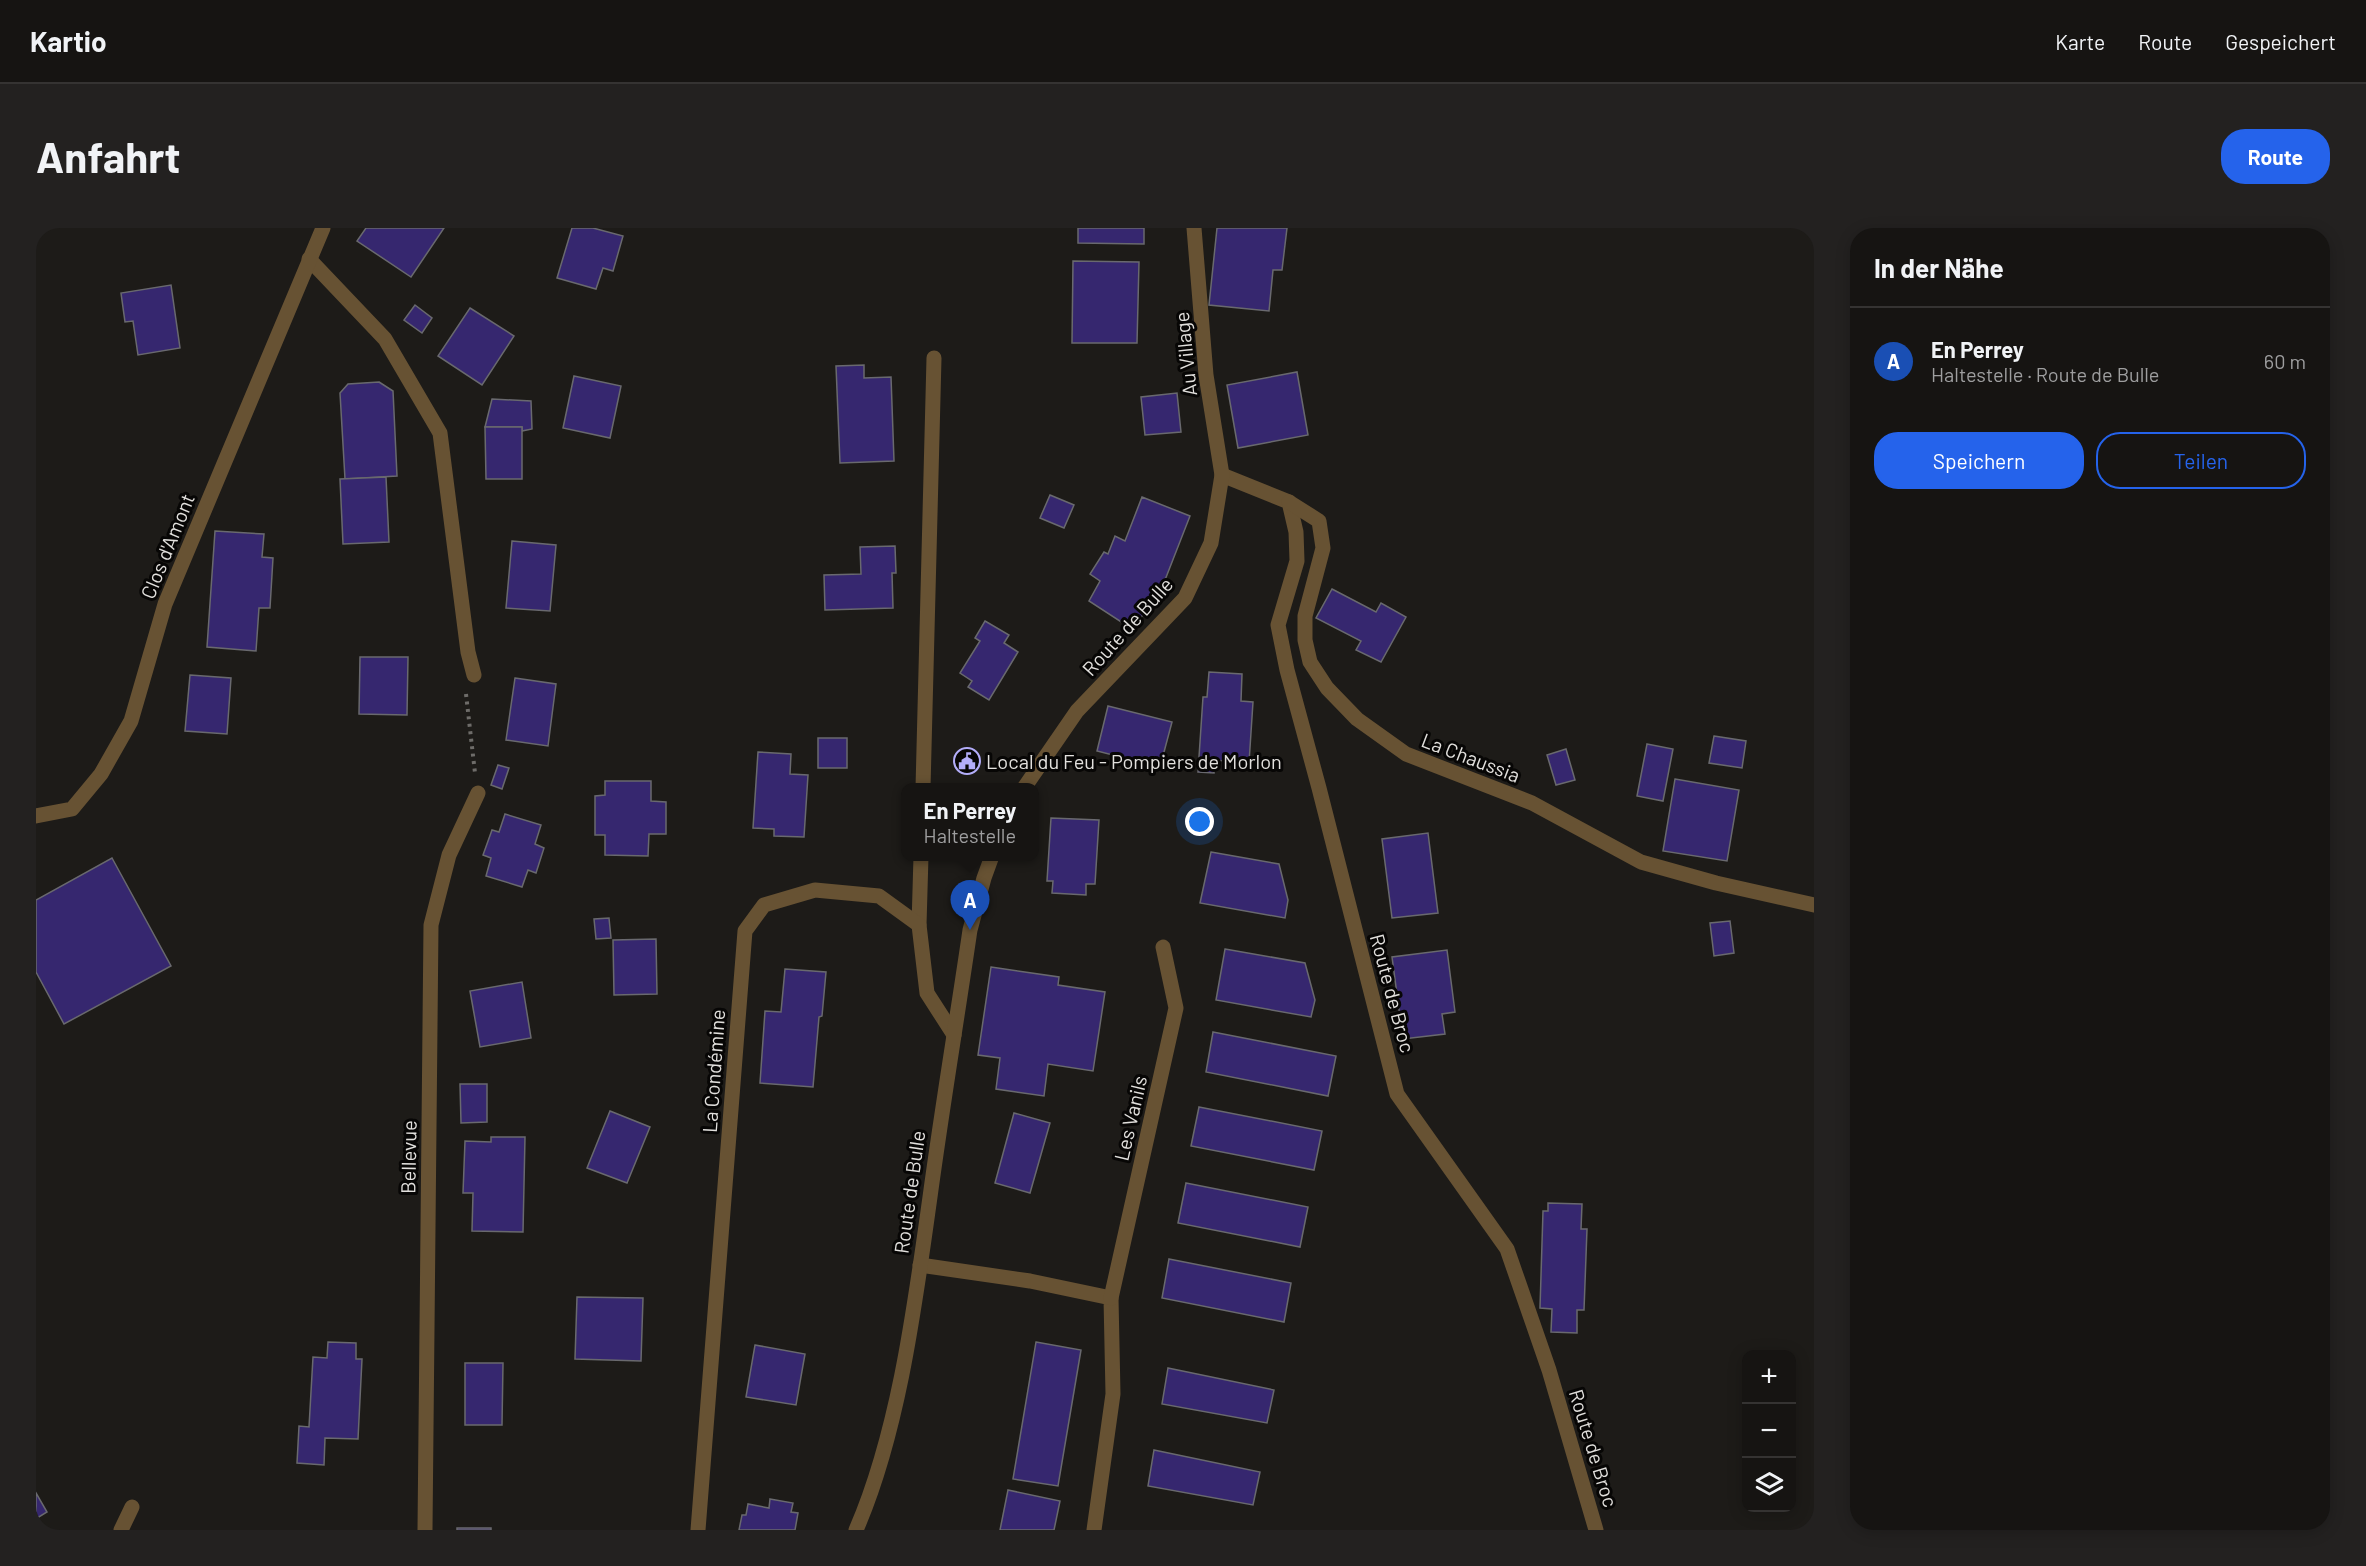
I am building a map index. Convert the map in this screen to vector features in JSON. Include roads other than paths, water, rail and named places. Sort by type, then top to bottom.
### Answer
[{"type":"street","name":"Clos d'Amont","points":[[36,816],[72,809],[101,774],[131,721],[165,604],[323,228]]},
{"type":"street","name":"Au Village","points":[[1194,228],[1206,375],[1222,475]]},
{"type":"street","points":[[309,259],[385,339],[440,433],[468,652],[474,675]]},
{"type":"street","points":[[922,783],[933,358]]},
{"type":"street","points":[[1222,475],[1289,502]]},
{"type":"street","name":"Route de Bulle","points":[[1027,783],[1077,711],[1185,598],[1211,543],[1222,475]]},
{"type":"street","name":"La Chaussia","points":[[1289,502],[1319,521],[1323,548],[1305,616],[1305,640],[1310,662],[1326,688],[1357,719],[1406,754],[1532,803],[1641,862],[1716,884],[1814,905]]},
{"type":"street","name":"Route de Broc","points":[[1289,502],[1296,532],[1297,561],[1278,625],[1287,670],[1397,1094],[1507,1249],[1549,1370],[1596,1530]]},
{"type":"street","name":"Bellevue","points":[[425,1530],[431,925],[449,855],[478,794]]},
{"type":"street","points":[[921,861],[919,925],[927,993],[954,1035]]},
{"type":"street","name":"Route de Bulle","points":[[856,1530],[870,1498],[898,1388],[920,1265],[970,930],[990,861]]},
{"type":"street","name":"La Condémine","points":[[698,1530],[745,931],[764,905],[815,890],[879,896],[919,925]]},
{"type":"street","name":"Les Vanils","points":[[1094,1530],[1113,1394],[1112,1298],[1176,1008],[1163,947]]},
{"type":"street","points":[[920,1265],[1030,1281],[1112,1298]]},
{"type":"street","points":[[121,1530],[132,1507]]},
{"type":"place","name":"Local du Feu - Pompiers de Morlon","points":[[967,761]]},
{"type":"place","name":"En Perrey","points":[[970,930]]}]
